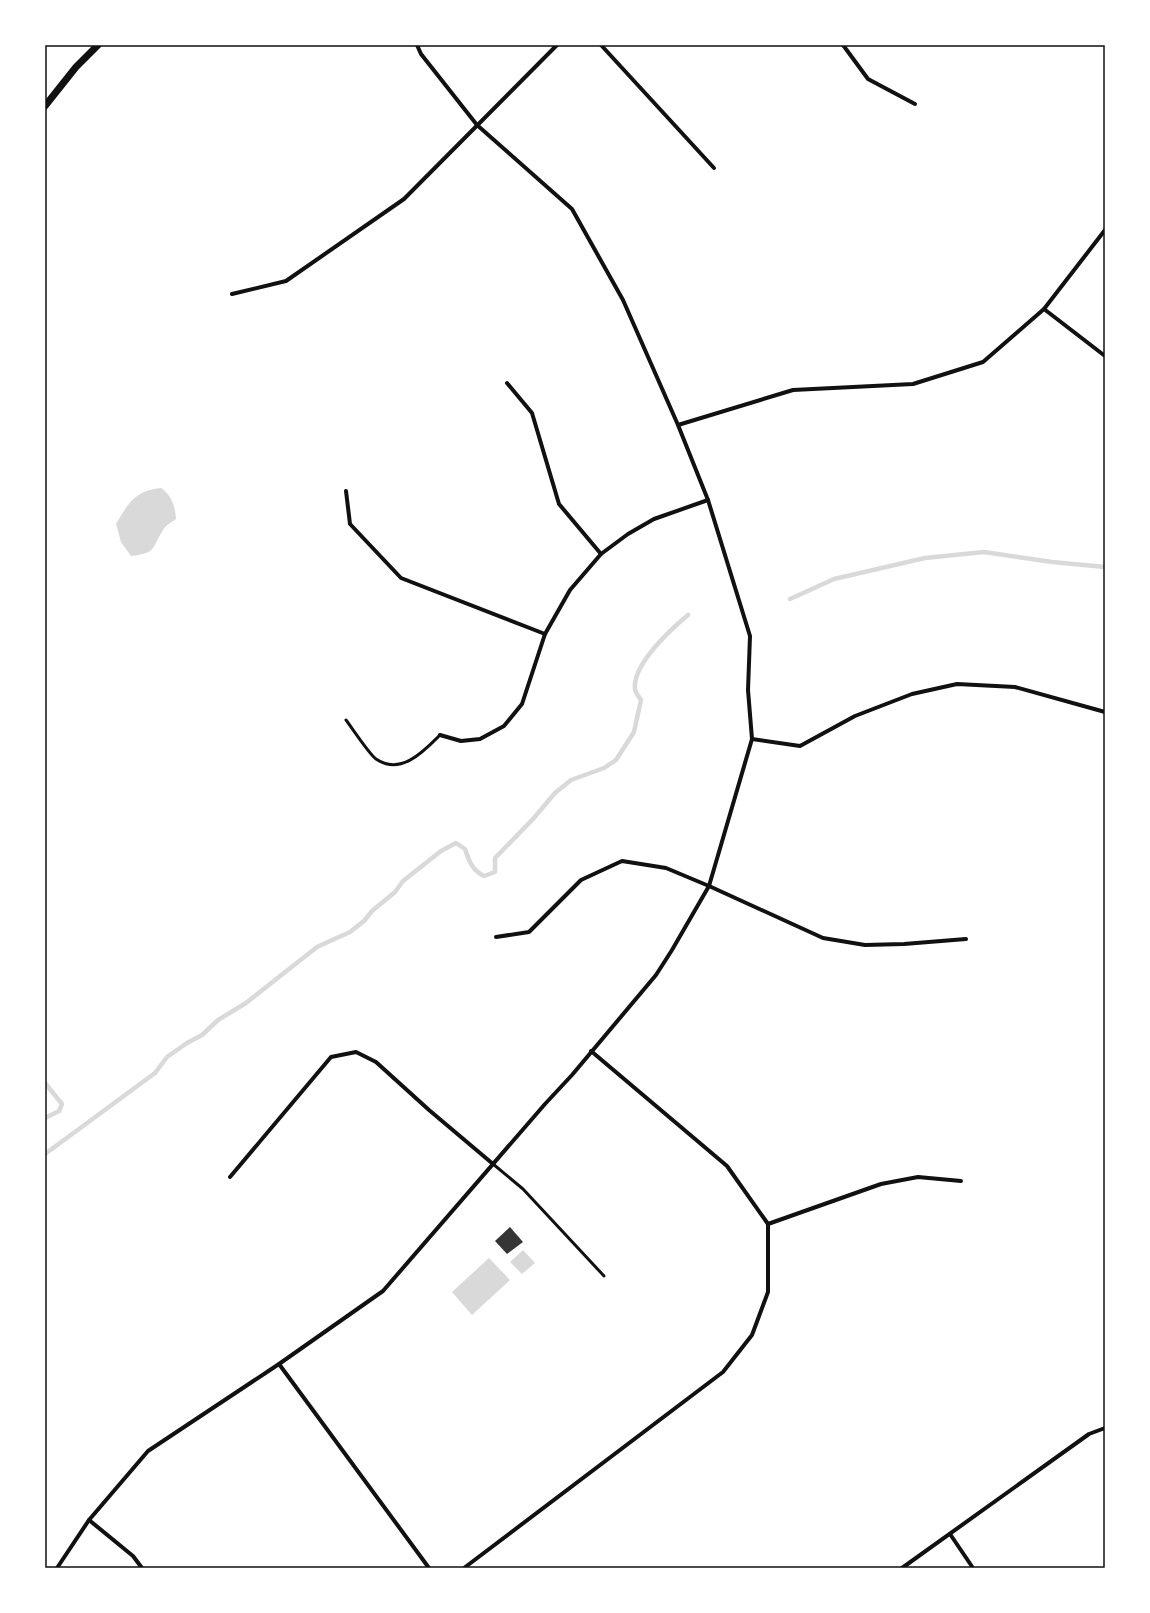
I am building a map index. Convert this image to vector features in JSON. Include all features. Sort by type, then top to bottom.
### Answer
[{"type":"street","points":[[45,106],[80,63],[98,45]]},
{"type":"street","points":[[57,1568],[89,1520],[148,1451],[279,1364],[383,1291],[572,1075],[656,975],[709,886],[752,739],[748,690],[750,636],[708,500],[678,426],[623,300],[572,209],[476,125],[421,54],[417,45]]},
{"type":"street","points":[[232,294],[286,281],[404,199],[557,45]]},
{"type":"street","points":[[601,45],[714,168]]},
{"type":"street","points":[[843,45],[868,78],[915,104]]},
{"type":"street","points":[[678,426],[792,390],[913,384],[983,362],[1044,308],[1105,230]]},
{"type":"street","points":[[1044,308],[1105,356]]},
{"type":"street","points":[[507,383],[532,413],[559,504],[601,554]]},
{"type":"street","points":[[346,491],[350,524],[401,578],[546,634]]},
{"type":"street","points":[[440,735],[461,741],[480,738],[504,726],[522,704],[546,634],[570,590],[601,554],[628,534],[654,520],[708,500]]},
{"type":"street","points":[[752,739],[800,746],[855,716],[912,694],[957,684],[1015,687],[1105,712]]},
{"type":"street","points":[[496,937],[529,932],[581,880],[622,861],[666,868],[823,938],[865,945],[904,944],[966,939]]},
{"type":"street","points":[[464,1568],[723,1372],[752,1335],[768,1292],[768,1224],[726,1166],[591,1051]]},
{"type":"street","points":[[230,1177],[331,1057],[356,1052],[376,1062],[429,1110],[493,1164]]},
{"type":"street","points":[[768,1224],[881,1184],[918,1177],[961,1181]]},
{"type":"street","points":[[279,1364],[429,1568]]},
{"type":"street","points":[[902,1568],[1089,1434],[1105,1428]]},
{"type":"street","points":[[89,1520],[133,1556],[142,1568]]},
{"type":"street","points":[[950,1534],[973,1568]]},
{"type":"lane","points":[[346,720],[376,758],[389,764],[407,763],[425,750],[440,735]]},
{"type":"lane","points":[[493,1164],[523,1189],[604,1276]]},
{"type":"shaded area","points":[[161,488],[168,494],[172,502],[176,519],[164,528],[152,549],[139,555],[131,556],[121,542],[116,524],[129,504],[139,495]]},
{"type":"shaded area","points":[[523,1250],[535,1263],[522,1274],[510,1262]]},
{"type":"shaded area","points":[[489,1258],[510,1280],[472,1315],[452,1292]]},
{"type":"building","points":[[510,1227],[523,1242],[507,1254],[495,1241]]},
{"type":"waterway","points":[[790,599],[834,579],[925,558],[984,552],[1052,562],[1105,567]]},
{"type":"waterway","points":[[45,1154],[155,1073],[167,1057],[187,1043],[202,1035],[218,1020],[246,1003],[317,947],[350,932],[395,892],[403,881],[441,851],[456,843],[465,849],[472,865],[480,874],[484,876],[495,872],[495,858],[533,819],[555,793],[571,780],[604,768],[616,760],[634,732],[641,700],[635,689],[636,680],[640,669],[654,648],[688,615]]},
{"type":"waterway","points":[[45,1083],[62,1104],[59,1111],[45,1118]]}]
